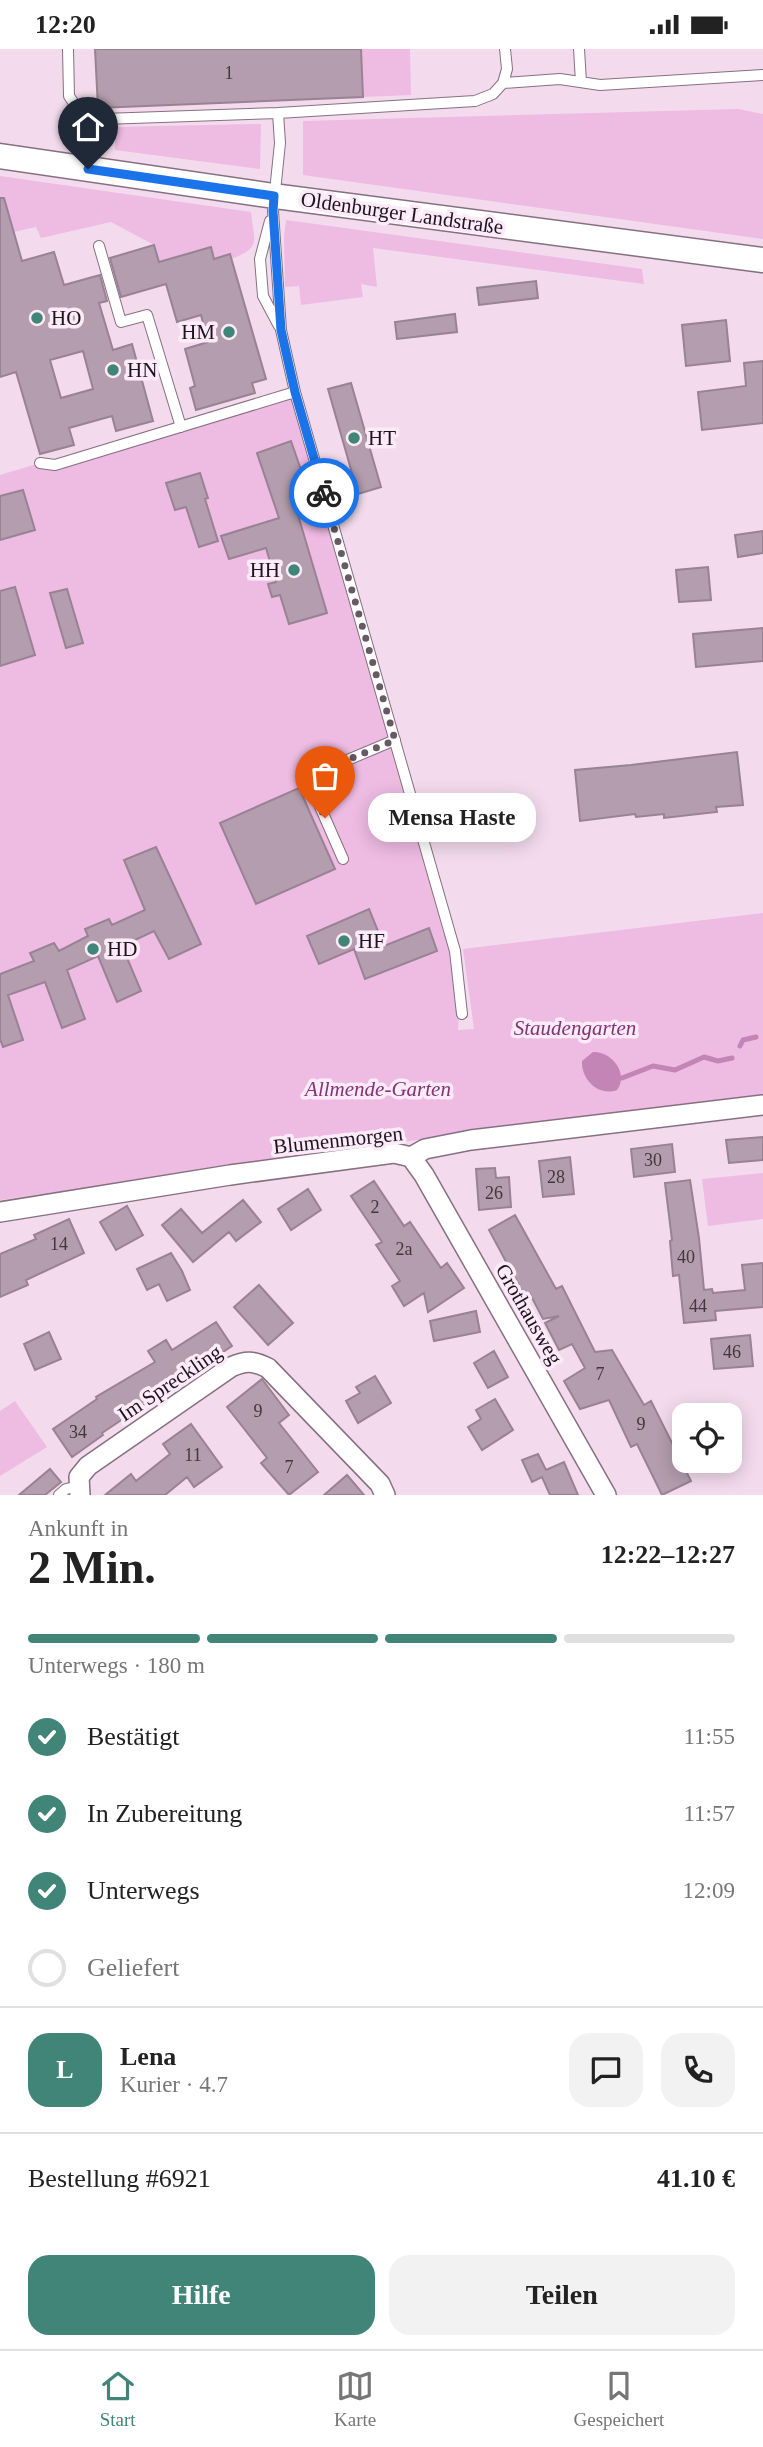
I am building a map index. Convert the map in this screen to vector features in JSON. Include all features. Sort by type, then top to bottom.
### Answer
[{"type":"street","name":"Oldenburger Landstraße","points":[[0,156],[273,204],[763,260]]},
{"type":"street","name":"Blumenmorgen","points":[[0,1212],[271,1169],[394,1153],[411,1157],[425,1149],[471,1140],[763,1105]]},
{"type":"street","name":"Grothausweg","points":[[411,1157],[424,1175],[606,1495]]},
{"type":"street","name":"Im Spreckling","points":[[79,1491],[82,1472],[88,1465],[231,1367],[244,1361],[256,1362],[268,1368],[380,1484],[386,1495]]},
{"type":"lane","points":[[68,49],[68,96],[80,114],[103,119],[278,113],[475,101],[493,94],[503,83],[507,69],[505,49]]},
{"type":"lane","points":[[579,49],[581,82]]},
{"type":"lane","points":[[503,83],[560,79],[600,85],[763,75]]},
{"type":"lane","points":[[278,113],[280,143],[273,204],[260,260],[263,296],[281,330]]},
{"type":"lane","points":[[273,204],[281,330],[295,392],[455,951],[462,1014]]},
{"type":"lane","points":[[99,246],[121,322],[148,315],[181,427]]},
{"type":"lane","points":[[40,463],[55,465],[295,392]]},
{"type":"lane","points":[[343,859],[307,777],[395,740]]},
{"type":"lane","points":[[59,1495],[66,1489],[79,1491]]},
{"type":"green space","points":[[361,49],[410,49],[411,95],[363,97]]},
{"type":"green space","points":[[738,109],[763,114],[763,239],[303,175],[303,121]]},
{"type":"green space","points":[[261,124],[260,169],[115,150],[115,127]]},
{"type":"green space","points":[[0,176],[251,212],[254,242],[248,251],[231,259],[230,254],[214,259],[210,247],[159,262],[154,245],[111,222],[41,238],[36,227],[14,232],[9,213],[0,216]]},
{"type":"green space","points":[[286,220],[642,269],[644,284],[373,248],[377,287],[361,284],[363,297],[301,305],[299,286],[285,287]]},
{"type":"green space","points":[[293,394],[451,947],[459,1014],[458,1030],[474,1029],[463,949],[763,913],[763,1096],[458,1134],[0,1200],[0,475],[40,463],[55,465]]},
{"type":"green space","points":[[763,1173],[763,1219],[708,1226],[702,1179]]},
{"type":"green space","points":[[15,1401],[47,1447],[0,1476],[0,1411]]},
{"type":"shaded area","points":[[593,1052],[606,1055],[617,1065],[621,1077],[617,1090],[610,1092],[597,1089],[584,1074],[582,1061]]},
{"type":"building","points":[[95,49],[361,49],[363,97],[98,108]]},
{"type":"building","name":"HO","points":[[0,198],[4,198],[22,261],[54,252],[64,285],[100,275],[107,301],[99,303],[113,350],[132,344],[153,421],[116,431],[112,416],[69,428],[74,445],[40,454],[16,372],[0,377]],"holes":[[[83,351],[93,389],[61,398],[50,360]]]},
{"type":"building","name":"HM","points":[[154,245],[159,262],[211,247],[214,259],[230,254],[266,379],[252,383],[255,393],[196,410],[190,388],[195,386],[185,349],[208,342],[201,315],[177,322],[166,284],[121,297],[110,258]]},
{"type":"building","points":[[536,281],[538,298],[479,305],[477,288]]},
{"type":"building","points":[[455,314],[457,332],[397,339],[395,322]]},
{"type":"building","points":[[726,320],[730,361],[686,366],[682,325]]},
{"type":"building","points":[[763,361],[763,423],[702,430],[698,392],[746,386],[744,363]]},
{"type":"building","name":"HT","points":[[351,383],[381,487],[358,494],[328,389]]},
{"type":"building","name":"HH","points":[[291,441],[309,493],[293,498],[327,613],[289,624],[280,595],[272,597],[268,584],[276,582],[266,548],[229,559],[221,536],[279,518],[257,453]]},
{"type":"building","points":[[200,473],[218,541],[199,547],[186,507],[175,510],[166,483]]},
{"type":"building","points":[[23,490],[35,530],[0,540],[0,496]]},
{"type":"building","points":[[763,531],[763,553],[738,557],[735,535]]},
{"type":"building","points":[[708,567],[711,600],[679,602],[676,570]]},
{"type":"building","points":[[15,587],[35,655],[0,666],[0,591]]},
{"type":"building","points":[[67,589],[83,643],[66,648],[50,593]]},
{"type":"building","points":[[763,628],[763,661],[696,667],[693,634]]},
{"type":"building","points":[[737,752],[743,805],[716,807],[717,812],[664,818],[664,814],[636,817],[635,814],[580,821],[575,770]]},
{"type":"building","points":[[299,788],[335,869],[256,904],[220,823]]},
{"type":"building","name":"HD","points":[[156,847],[201,944],[169,959],[154,931],[122,946],[141,991],[117,1002],[98,956],[67,970],[85,1019],[62,1028],[45,982],[8,995],[23,1040],[3,1047],[0,1039],[0,974],[34,961],[30,953],[54,943],[59,951],[88,936],[85,929],[109,919],[112,925],[145,910],[124,860]]},
{"type":"building","name":"HF","points":[[369,909],[384,946],[429,928],[437,951],[365,979],[354,949],[319,964],[307,936]]},
{"type":"building","points":[[763,1137],[763,1160],[729,1163],[726,1140]]},
{"type":"building","points":[[672,1144],[675,1172],[634,1177],[631,1149]]},
{"type":"building","points":[[570,1157],[574,1194],[543,1197],[539,1161]]},
{"type":"building","points":[[495,1168],[496,1178],[509,1177],[511,1207],[479,1210],[476,1169]]},
{"type":"building","points":[[690,1180],[704,1290],[712,1289],[713,1293],[745,1290],[742,1265],[763,1263],[763,1307],[715,1311],[716,1320],[684,1323],[679,1275],[673,1276],[665,1183]]},
{"type":"building","points":[[374,1181],[404,1226],[410,1222],[441,1268],[447,1263],[464,1288],[428,1312],[424,1293],[404,1306],[392,1286],[400,1281],[376,1245],[382,1242],[351,1196]]},
{"type":"building","points":[[308,1189],[321,1210],[291,1230],[278,1209]]},
{"type":"building","points":[[243,1200],[261,1222],[236,1241],[229,1232],[193,1262],[162,1225],[181,1209],[202,1233]]},
{"type":"building","points":[[127,1206],[143,1235],[116,1250],[100,1222]]},
{"type":"building","points":[[515,1215],[556,1289],[562,1286],[595,1352],[612,1350],[644,1405],[651,1401],[672,1443],[672,1473],[687,1473],[691,1481],[662,1495],[637,1444],[631,1447],[609,1400],[580,1409],[564,1381],[585,1368],[572,1344],[559,1350],[545,1323],[559,1316],[543,1319],[530,1294],[525,1297],[489,1230]]},
{"type":"building","points":[[69,1219],[84,1253],[26,1280],[28,1285],[0,1297],[0,1254],[36,1239],[34,1235]]},
{"type":"building","points":[[171,1253],[190,1290],[167,1301],[159,1284],[147,1290],[137,1269]]},
{"type":"building","points":[[259,1285],[293,1323],[268,1345],[234,1307]]},
{"type":"building","points":[[476,1311],[480,1332],[434,1341],[430,1321]]},
{"type":"building","points":[[216,1322],[232,1346],[102,1433],[103,1435],[72,1457],[53,1429],[97,1399],[96,1397],[155,1362],[148,1351],[166,1340],[172,1350]]},
{"type":"building","points":[[49,1332],[61,1359],[35,1370],[24,1344]]},
{"type":"building","points":[[750,1335],[753,1366],[714,1369],[711,1339]]},
{"type":"building","points":[[494,1351],[508,1377],[488,1388],[474,1363]]},
{"type":"building","points":[[375,1376],[391,1403],[358,1423],[346,1401],[360,1393],[356,1387]]},
{"type":"building","points":[[262,1379],[289,1415],[279,1423],[318,1472],[289,1495],[261,1463],[267,1458],[227,1407]]},
{"type":"building","points":[[495,1399],[513,1430],[482,1450],[468,1427],[481,1419],[476,1410]]},
{"type":"building","points":[[191,1424],[222,1467],[194,1487],[187,1477],[165,1495],[105,1495],[131,1474],[136,1481],[170,1454],[163,1444]]},
{"type":"building","points":[[538,1454],[546,1470],[564,1462],[578,1495],[550,1495],[542,1477],[532,1482],[522,1460]]},
{"type":"building","points":[[50,1469],[61,1482],[45,1495],[19,1495]]},
{"type":"building","points":[[347,1475],[364,1495],[324,1495]]},
{"type":"waterway","points":[[740,1046],[743,1040],[756,1037]]},
{"type":"waterway","points":[[622,1078],[653,1066],[675,1070],[704,1057],[718,1061],[732,1058]]},
{"type":"way so far","points":[[324,493],[395,740],[307,777],[325,818]]},
{"type":"place","name":"HO","points":[[37,318]]},
{"type":"place","name":"HM","points":[[229,332]]},
{"type":"place","name":"HN","points":[[113,370]]},
{"type":"place","name":"HT","points":[[354,438]]},
{"type":"place","name":"HH","points":[[294,570]]},
{"type":"place","name":"Mensa Haste","points":[[325,818]]},
{"type":"place","name":"HF","points":[[344,941]]},
{"type":"place","name":"HD","points":[[93,949]]},
{"type":"route","points":[[88,169],[274,196],[281,330],[295,392],[324,493]]},
{"type":"park label","name":"Staudengarten","points":[[575,1028]]},
{"type":"park label","name":"Allmende-Garten","points":[[378,1089]]}]
